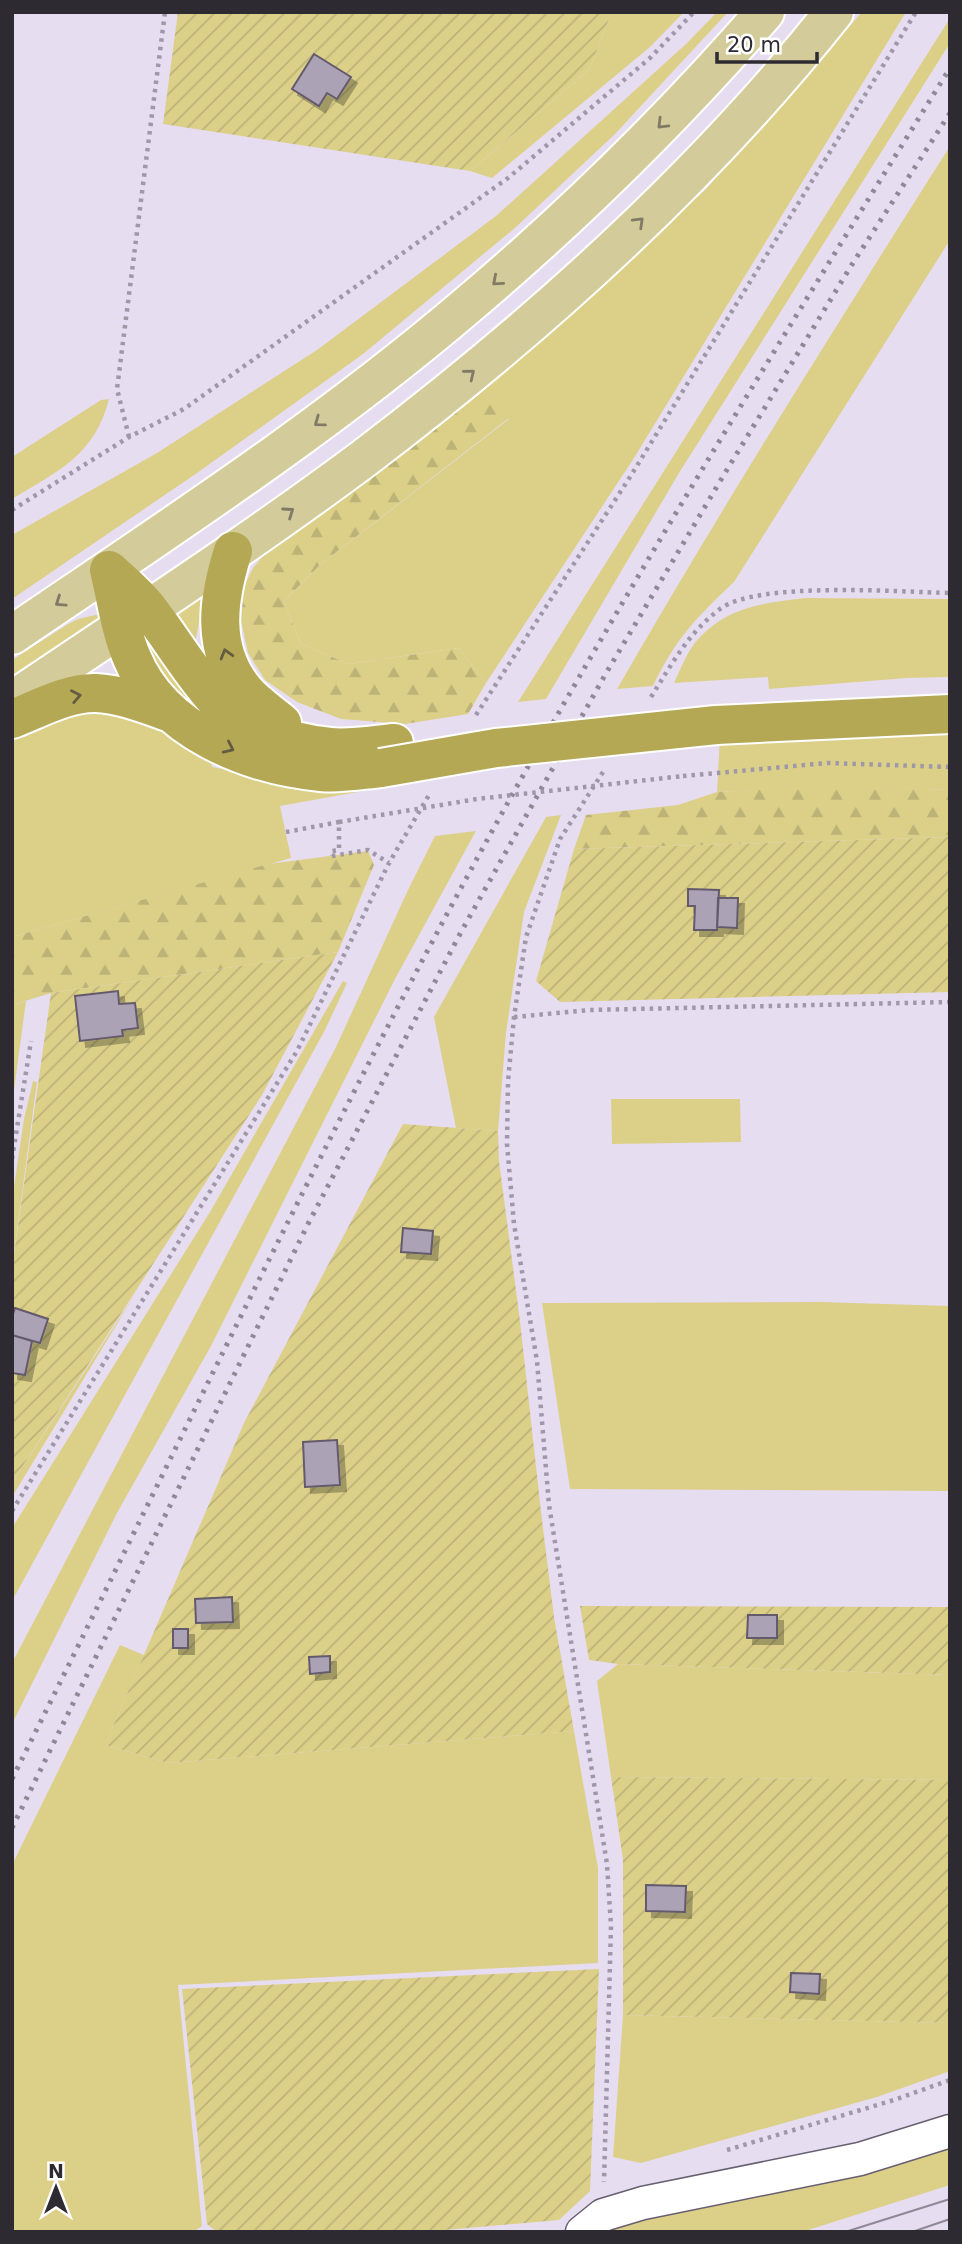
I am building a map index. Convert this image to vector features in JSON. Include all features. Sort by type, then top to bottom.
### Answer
[{"type":"highway","points":[[233,551],[222,584],[220,603],[223,645],[229,665],[245,691],[302,741]]},
{"type":"highway","points":[[109,570],[136,618],[194,674],[215,699],[241,721],[271,734],[387,756]]},
{"type":"highway","points":[[136,618],[131,657],[146,685],[171,713]]},
{"type":"highway","points":[[12,719],[67,697],[95,693],[116,696],[171,713],[227,748],[254,759],[288,768],[325,772],[387,756],[496,748],[722,714],[950,692]]},
{"type":"highway","points":[[722,714],[950,714]]},
{"type":"main road","points":[[12,635],[323,419],[461,311],[529,253],[618,169],[690,96],[765,12]]},
{"type":"main road","points":[[12,704],[25,692],[233,551],[362,459],[517,335],[587,274],[737,127],[834,12]]},
{"type":"street","points":[[593,2223],[643,2203],[860,2159],[950,2131]]},
{"type":"path","points":[[129,437],[117,389],[165,12]]},
{"type":"path","points":[[12,510],[129,437],[184,409],[508,178],[650,58],[694,12]]},
{"type":"path","points":[[646,704],[689,636],[723,607],[746,597],[783,592],[950,593]]},
{"type":"path","points":[[286,832],[477,799],[717,771],[828,763],[950,766]]},
{"type":"path","points":[[593,2223],[604,2180],[611,1926],[607,1864],[549,1505],[537,1361],[514,1224],[507,1144],[508,1081],[526,937],[560,839],[603,771]]},
{"type":"path","points":[[339,822],[339,850],[332,851],[332,856],[368,850],[389,863]]},
{"type":"path","points":[[514,1017],[603,1010],[950,1002]]},
{"type":"path","points":[[12,1159],[31,1041]]},
{"type":"path","points":[[721,2151],[894,2100],[950,2080]]},
{"type":"path","points":[[604,2180],[617,2177]]},
{"type":"green space","points":[[178,12],[612,12],[589,70],[470,171],[163,124]]},
{"type":"green space","points":[[612,12],[684,12],[650,47],[492,178],[470,171],[589,70]]},
{"type":"green space","points":[[717,12],[728,12],[615,134],[516,227],[363,354],[197,473],[12,599],[12,535],[157,453],[317,350],[496,216],[686,44]]},
{"type":"green space","points":[[862,12],[906,12],[634,458],[486,683],[459,648],[349,664],[301,644],[284,601],[321,564],[509,419],[479,388],[705,190]]},
{"type":"green space","points":[[950,18],[950,43],[679,473],[546,699],[518,702]]},
{"type":"green space","points":[[950,146],[950,240],[734,582],[688,630],[653,686],[617,689],[822,348]]},
{"type":"green space","points":[[479,388],[509,418],[321,564],[284,601],[301,644],[349,664],[459,648],[486,683],[468,714],[405,724],[341,719],[297,702],[265,680],[248,653],[241,621],[244,586],[253,568],[286,530]]},
{"type":"green space","points":[[109,399],[103,418],[84,448],[59,470],[12,499],[12,457],[101,400]]},
{"type":"green space","points":[[206,591],[194,647],[171,613]]},
{"type":"green space","points":[[806,598],[950,599],[950,677],[769,689],[768,677],[674,683],[694,644],[718,622],[759,605]]},
{"type":"green space","points":[[100,614],[107,617],[12,685],[12,660],[68,624]]},
{"type":"green space","points":[[144,634],[210,718],[175,694],[147,652]]},
{"type":"green space","points":[[71,708],[127,709],[210,753],[212,767],[255,775],[370,781],[363,791],[280,806],[291,858],[12,937],[12,737]]},
{"type":"green space","points":[[950,728],[950,790],[837,786],[717,792],[720,737]]},
{"type":"green space","points":[[834,785],[950,790],[950,837],[574,849],[586,815],[678,805],[717,792]]},
{"type":"green space","points":[[561,815],[524,912],[506,1033],[498,1131],[456,1128],[434,1017],[546,817]]},
{"type":"green space","points":[[476,831],[395,979],[211,1346],[117,1513],[12,1724],[12,1663],[336,1047],[435,836]]},
{"type":"green space","points":[[950,837],[950,992],[560,1002],[536,981],[574,849]]},
{"type":"green space","points":[[368,851],[374,865],[338,952],[51,993],[12,1005],[12,937],[268,864]]},
{"type":"green space","points":[[338,952],[262,1095],[12,1483],[12,1268],[51,993]]},
{"type":"green space","points":[[343,981],[347,983],[325,1030],[12,1601],[12,1528],[210,1212]]},
{"type":"green space","points":[[26,1001],[12,1105],[12,1005]]},
{"type":"green space","points":[[33,1081],[37,1082],[12,1268],[12,1200],[24,1119]]},
{"type":"green space","points":[[611,1099],[740,1099],[741,1142],[612,1144]]},
{"type":"green space","points":[[403,1124],[498,1131],[499,1161],[554,1617],[574,1731],[168,1763],[105,1745],[244,1423]]},
{"type":"green space","points":[[134,1296],[12,1497],[12,1483]]},
{"type":"green space","points":[[821,1302],[950,1306],[950,1491],[570,1489],[542,1303]]},
{"type":"green space","points":[[580,1606],[950,1607],[950,1675],[618,1664],[589,1660]]},
{"type":"green space","points":[[120,1645],[144,1655],[105,1745],[168,1763],[574,1731],[598,1868],[598,1963],[178,1985],[202,2226],[193,2232],[12,2232],[12,1865]]},
{"type":"green space","points":[[618,1664],[950,1675],[950,1780],[611,1777],[597,1681]]},
{"type":"green space","points":[[611,1777],[950,1780],[950,2023],[623,2015],[623,1860]]},
{"type":"green space","points":[[599,1969],[590,2191],[559,2220],[422,2232],[217,2232],[207,2224],[182,1989]]},
{"type":"green space","points":[[623,2015],[950,2023],[950,2071],[877,2097],[641,2163],[613,2157]]},
{"type":"green space","points":[[950,2142],[950,2185],[802,2232],[596,2232],[604,2226]]},
{"type":"building","points":[[314,54],[351,77],[337,99],[327,93],[319,106],[292,89]]},
{"type":"building","points":[[688,889],[719,890],[717,930],[694,930],[695,906],[688,906]]},
{"type":"building","points":[[718,898],[738,898],[737,928],[717,927]]},
{"type":"building","points":[[118,991],[119,1004],[135,1003],[138,1028],[122,1030],[123,1036],[80,1041],[75,996]]},
{"type":"building","points":[[403,1228],[433,1231],[431,1254],[401,1252]]},
{"type":"building","points":[[15,1308],[48,1319],[40,1343],[12,1335]]},
{"type":"building","points":[[12,1335],[32,1341],[25,1375],[12,1373]]},
{"type":"building","points":[[337,1440],[340,1485],[305,1487],[303,1442]]},
{"type":"building","points":[[232,1597],[233,1622],[196,1623],[195,1599]]},
{"type":"building","points":[[748,1615],[777,1615],[777,1638],[747,1638]]},
{"type":"building","points":[[173,1629],[188,1629],[188,1648],[173,1648]]},
{"type":"building","points":[[330,1656],[330,1672],[310,1674],[309,1657]]},
{"type":"building","points":[[646,1885],[686,1886],[685,1912],[646,1911]]},
{"type":"building","points":[[791,1973],[820,1974],[819,1994],[790,1992]]},
{"type":"tram line","points":[[845,2232],[950,2199]]},
{"type":"tram line","points":[[912,2232],[950,2219]]},
{"type":"railway","points":[[12,1779],[329,1140],[499,819],[687,494],[950,68]]},
{"type":"railway","points":[[12,1828],[308,1224],[461,932],[605,675],[725,473],[851,266],[950,113]]}]
